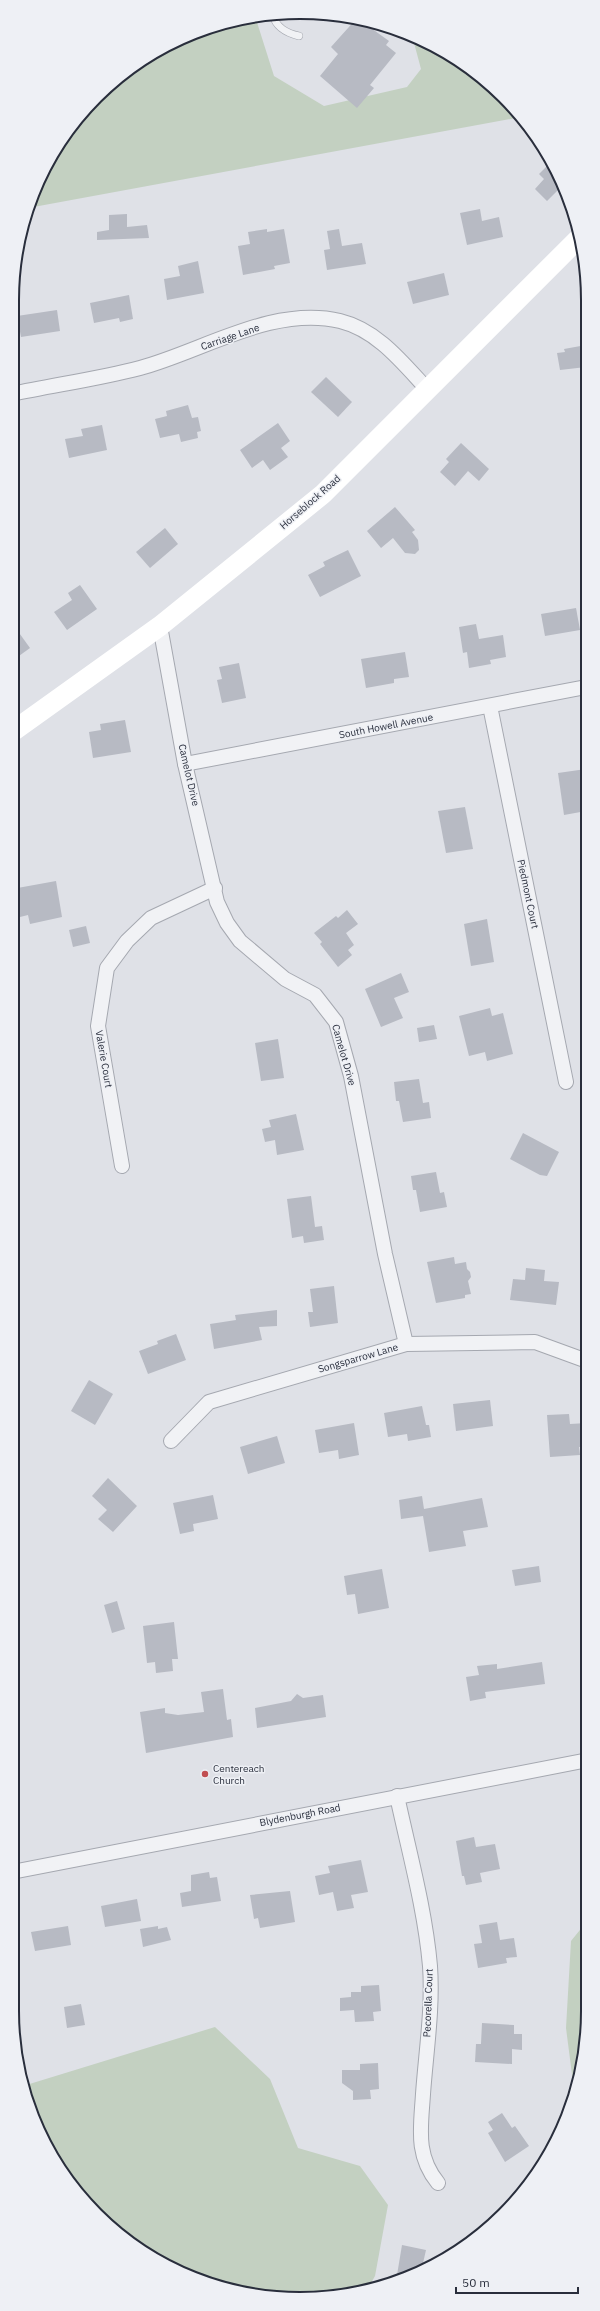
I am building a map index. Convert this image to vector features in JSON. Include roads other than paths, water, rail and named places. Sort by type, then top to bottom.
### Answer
[{"type":"street","name":"Horseblock Road","points":[[19,727],[160,626],[322,494],[575,242]]},
{"type":"street","name":"Carriage Lane","points":[[19,393],[140,368],[268,323],[306,317],[340,321],[368,332],[393,352],[427,389]]},
{"type":"street","name":"Camelot Drive","points":[[160,626],[185,764],[217,902],[227,923],[240,941],[285,979],[315,995],[336,1022],[351,1076],[385,1254],[406,1344]]},
{"type":"street","name":"South Howell Avenue","points":[[185,764],[581,689]]},
{"type":"street","name":"Piedmont Court","points":[[490,706],[566,1082]]},
{"type":"street","name":"Valerie Court","points":[[122,1166],[98,1026],[107,968],[127,940],[151,918],[214,888]]},
{"type":"street","name":"Songsparrow Lane","points":[[171,1441],[209,1402],[406,1344],[534,1342],[581,1359]]},
{"type":"street","name":"Blydenburgh Road","points":[[19,1871],[581,1761]]},
{"type":"street","name":"Pecorella Court","points":[[397,1796],[425,1923],[430,1967],[430,1993],[420,2141],[428,2171],[438,2183]]},
{"type":"lane","points":[[276,20],[279,27],[289,33],[299,36]]},
{"type":"place","name":"Centereach Church","points":[[205,1774]]}]
